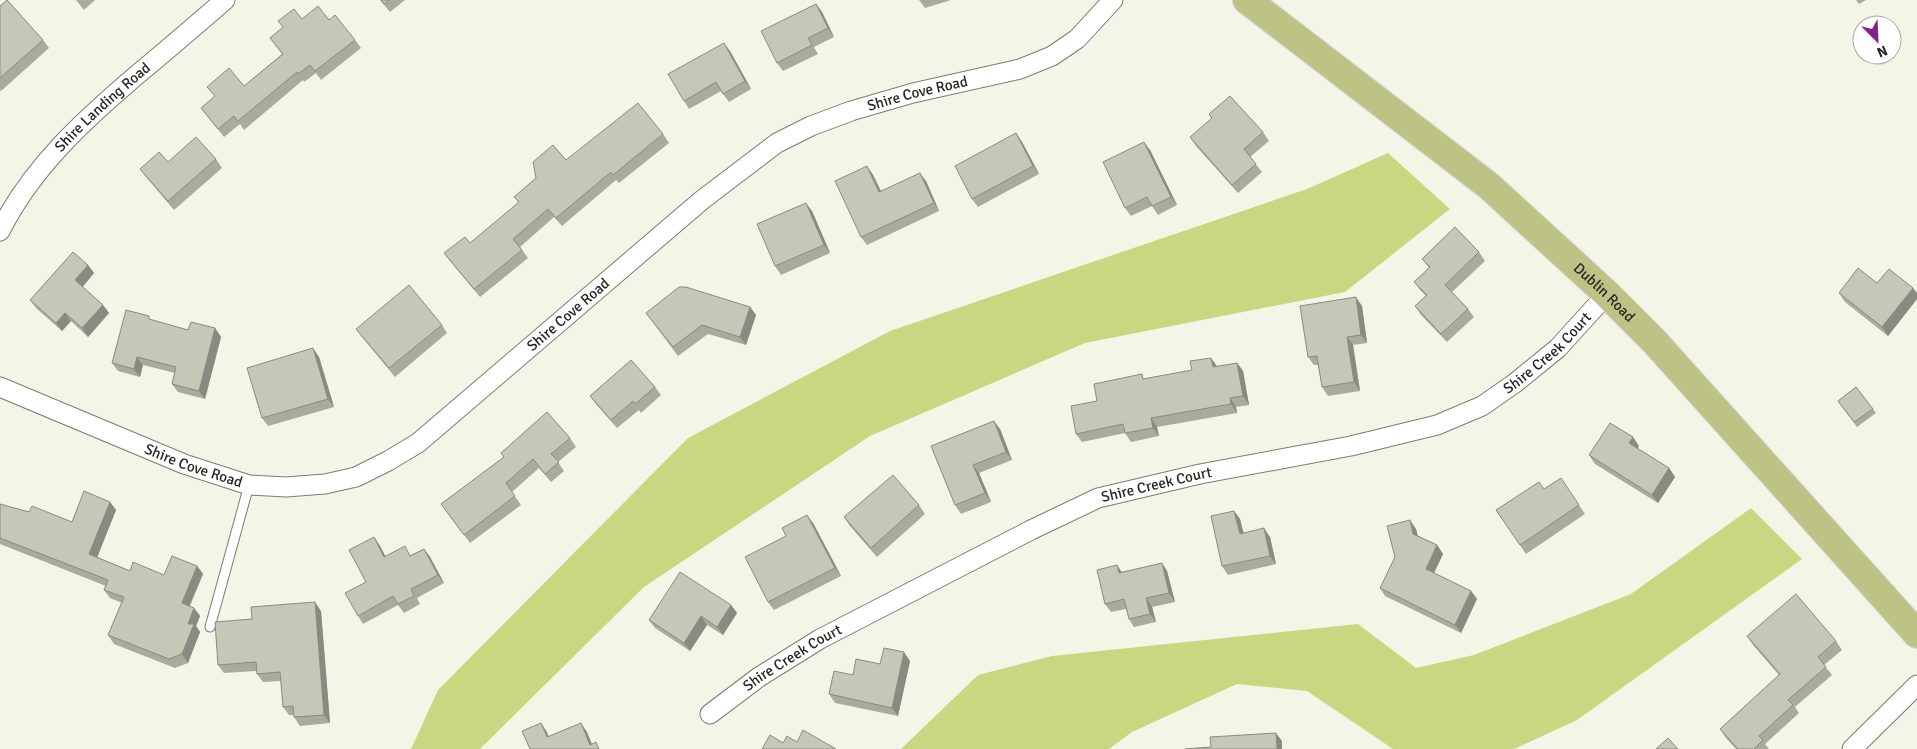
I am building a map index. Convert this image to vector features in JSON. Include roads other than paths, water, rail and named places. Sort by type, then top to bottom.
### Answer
[{"type":"main road","name":"Dublin Road","points":[[1247,0],[1490,186],[1607,294],[1654,341],[1917,634]]},
{"type":"street","name":"Shire Landing Road","points":[[0,231],[37,171],[68,137],[99,107],[225,0]]},
{"type":"street","name":"Shire Cove Road","points":[[0,387],[184,464],[249,485],[286,487],[325,484],[356,477],[418,443],[702,200],[777,143],[811,126],[851,111],[913,93],[1020,69],[1052,56],[1077,39],[1113,0]]},
{"type":"street","name":"Shire Creek Court","points":[[710,714],[759,677],[820,639],[1031,530],[1098,498],[1200,474],[1351,446],[1437,425],[1482,406],[1558,348],[1607,294]]},
{"type":"street","points":[[1852,749],[1917,685]]},
{"type":"lane","points":[[210,627],[249,485]]}]
